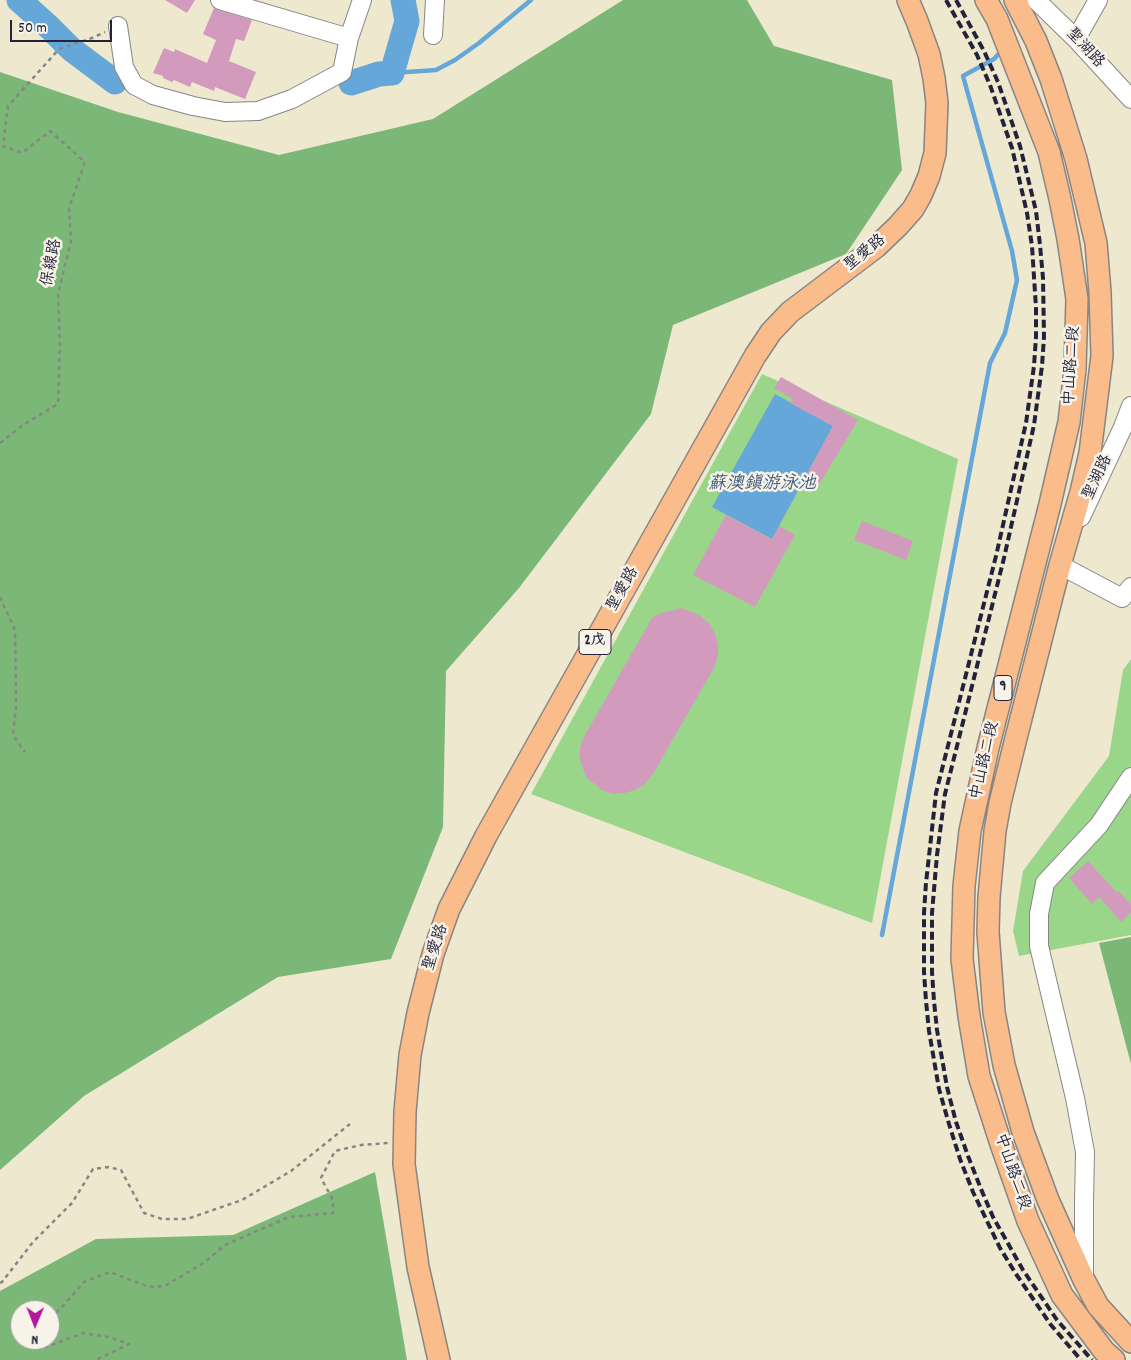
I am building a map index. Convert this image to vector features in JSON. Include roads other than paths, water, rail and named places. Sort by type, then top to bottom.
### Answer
[{"type":"main road","name":"聖愛路","points":[[439,1360],[418,1267],[404,1164],[404,1142],[410,1055],[418,1013],[431,963],[449,909],[486,836],[771,332],[790,312],[876,247],[913,209],[929,176],[935,153],[937,103],[929,54],[908,0]]},
{"type":"main road","name":"中山路二段","points":[[986,0],[997,19],[1049,152],[1068,239],[1077,299],[1075,369],[1069,422],[988,748],[970,830],[964,886],[962,959],[979,1076],[1028,1221],[1062,1295],[1104,1351],[1114,1360]]},
{"type":"main road","name":"中山路二段","points":[[1015,0],[1036,41],[1051,79],[1076,159],[1096,243],[1102,356],[1090,453],[1082,492],[1063,557],[1000,803],[995,831],[988,932],[994,1012],[1004,1065],[1023,1132],[1048,1200],[1084,1280],[1098,1306],[1131,1342]]},
{"type":"main road","points":[[1062,1295],[1084,1280]]},
{"type":"street","points":[[220,0],[349,38]]},
{"type":"street","points":[[118,26],[124,66],[134,85],[153,95],[193,106],[225,112],[258,111],[292,99],[342,72],[349,38],[362,0]]},
{"type":"street","points":[[433,35],[435,0]]},
{"type":"street","name":"聖湖路","points":[[1036,0],[1076,39],[1131,99]]},
{"type":"street","points":[[1076,39],[1098,0]]},
{"type":"street","name":"聖湖路","points":[[1063,557],[1131,406]]},
{"type":"street","points":[[1063,557],[1122,598],[1131,587]]},
{"type":"street","points":[[1084,1280],[1086,1152],[1039,946],[1039,914],[1045,883],[1100,825],[1131,777]]},
{"type":"water","name":"蘇澳鎮游泳池","points":[[775,394],[833,426],[772,539],[712,507]]},
{"type":"waterway","points":[[19,0],[71,49],[115,82]]},
{"type":"waterway","points":[[351,83],[379,74],[392,73],[407,21],[403,0]]},
{"type":"waterway","points":[[392,73],[436,70],[455,60],[479,43],[531,0]]},
{"type":"waterway","points":[[882,935],[990,363],[1005,333],[1017,280],[1012,251],[963,76],[994,59],[1002,50]]},
{"type":"railway","points":[[946,0],[977,55],[990,85],[1012,148],[1027,213],[1032,246],[1036,337],[1026,423],[996,556],[936,793],[924,913],[926,1001],[939,1089],[960,1159],[973,1192],[1000,1248],[1016,1274],[1051,1325],[1081,1360]]},
{"type":"railway","points":[[956,0],[984,51],[998,82],[1020,146],[1036,211],[1043,278],[1044,337],[1034,425],[1004,558],[945,794],[932,913],[934,1001],[947,1087],[956,1122],[993,1217],[1023,1270],[1057,1320],[1092,1360]]}]
